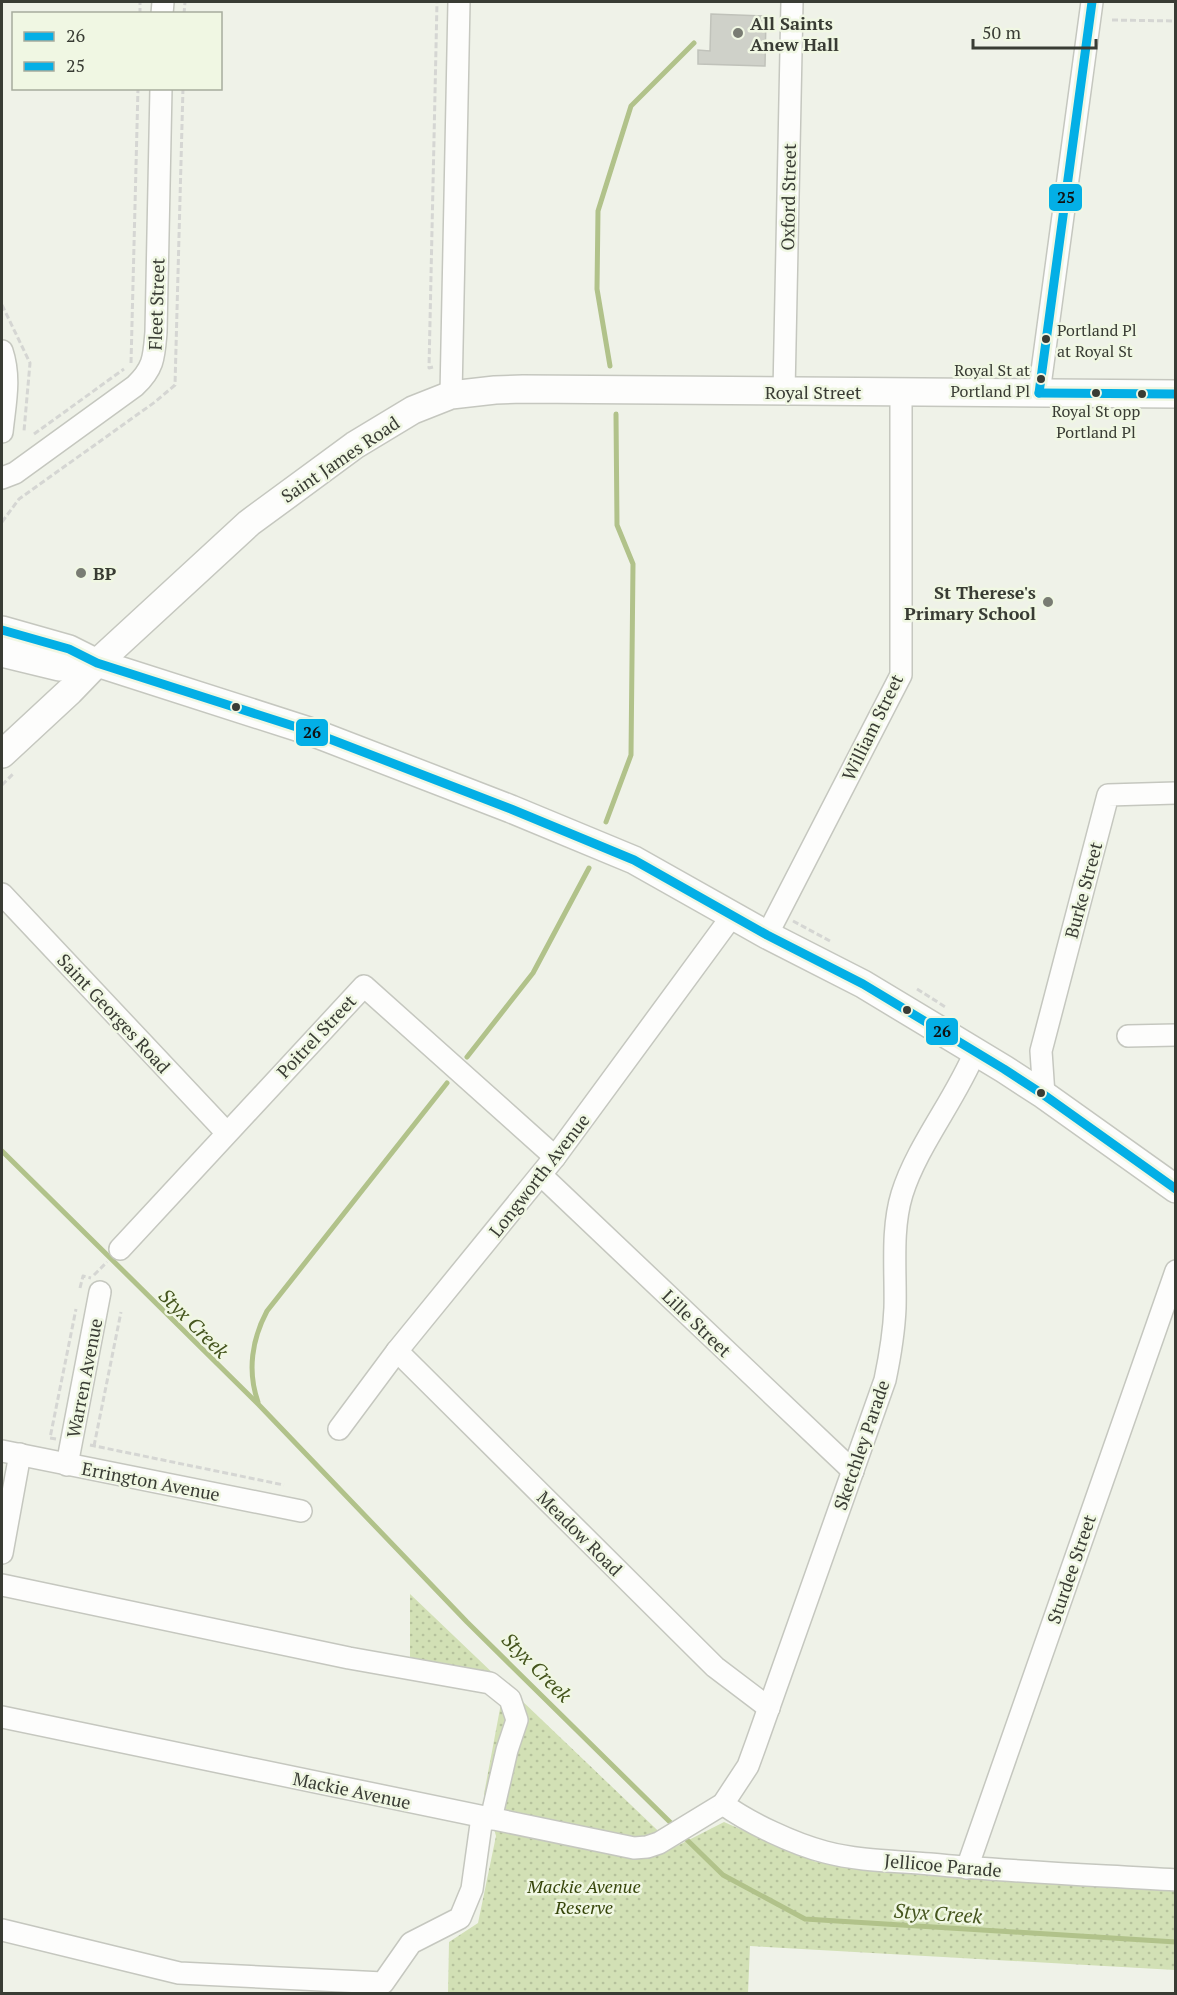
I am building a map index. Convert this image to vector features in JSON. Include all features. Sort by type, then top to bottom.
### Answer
[{"type":"main road","name":"Royal Street","points":[[451,395],[524,389],[1176,394]]},
{"type":"main road","name":"Saint James Road","points":[[2,754],[225,544],[272,505],[388,424],[413,410],[451,395]]},
{"type":"main road","points":[[2,630],[69,649],[97,663],[309,731],[511,809],[634,860],[767,935],[863,984],[1010,1073],[1176,1189]]},
{"type":"main road","points":[[2,653],[59,667],[97,663]]},
{"type":"street","points":[[451,395],[459,2]]},
{"type":"street","name":"Oxford Street","points":[[784,392],[792,2]]},
{"type":"street","points":[[1039,393],[1092,2]]},
{"type":"street","name":"Fleet Street","points":[[2,478],[15,473],[135,386],[146,375],[153,359],[156,332],[161,90]]},
{"type":"street","points":[[2,351],[8,380],[2,432]]},
{"type":"street","name":"William Street","points":[[767,935],[901,675],[901,393]]},
{"type":"street","name":"Burke Street","points":[[1044,1095],[1041,1051],[1108,795],[1176,793]]},
{"type":"street","name":"Saint Georges Road","points":[[2,894],[226,1132]]},
{"type":"street","name":"Longworth Avenue","points":[[339,1429],[397,1351],[555,1157],[732,916]]},
{"type":"street","name":"Poitrel Street","points":[[120,1249],[363,986],[555,1157]]},
{"type":"street","points":[[1128,1036],[1176,1035]]},
{"type":"street","points":[[1010,1073],[1041,1051]]},
{"type":"street","name":"Sketchley Parade","points":[[697,1821],[723,1804],[748,1766],[769,1708],[885,1380],[895,1311],[896,1221],[901,1195],[910,1172],[967,1071],[975,1052]]},
{"type":"street","name":"Lille Street","points":[[541,1175],[853,1471]]},
{"type":"street","name":"Sturdee Street","points":[[967,1868],[1176,1271]]},
{"type":"street","name":"Warren Avenue","points":[[67,1465],[96,1285]]},
{"type":"street","name":"Meadow Road","points":[[397,1351],[715,1667],[769,1708]]},
{"type":"street","points":[[2,1553],[11,1452]]},
{"type":"street","name":"Errington Avenue","points":[[11,1452],[302,1511]]},
{"type":"street","points":[[2,1585],[349,1658],[490,1683],[510,1699],[517,1720],[487,1818],[472,1888],[460,1918],[411,1943],[383,1983],[179,1973],[2,1930]]},
{"type":"street","name":"Mackie Avenue","points":[[2,1717],[629,1848],[642,1848],[659,1843],[697,1821]]},
{"type":"street","name":"Jellicoe Parade","points":[[723,1804],[739,1816],[823,1852],[845,1856],[967,1868],[1176,1880]]},
{"type":"path","points":[[433,367],[429,368],[429,324],[437,2]]},
{"type":"path","points":[[1112,20],[1176,21]]},
{"type":"path","points":[[34,434],[131,362],[138,90]]},
{"type":"path","points":[[96,1285],[120,1249]]},
{"type":"path","points":[[50,1438],[83,1276]]},
{"type":"path","points":[[94,1446],[121,1312]]},
{"type":"path","points":[[90,1445],[284,1485]]},
{"type":"green space","name":"Mackie Avenue Reserve","points":[[410,1594],[675,1847],[724,1822],[816,1862],[1175,1885],[1175,1970],[750,1946],[748,1993],[448,1993],[449,1942],[478,1923],[496,1836],[484,1794],[502,1698],[410,1674]]},
{"type":"building","name":"All Saints Anew Hall","points":[[711,14],[766,16],[765,66],[698,64],[698,50],[710,51]]},
{"type":"waterway","points":[[610,366],[597,289],[598,211],[631,106],[694,43]]},
{"type":"waterway","points":[[606,822],[631,755],[633,564],[617,525],[616,414]]},
{"type":"waterway","points":[[467,1057],[533,973],[589,868]]},
{"type":"waterway","points":[[258,1402],[253,1379],[253,1355],[258,1333],[267,1311],[447,1083]]},
{"type":"waterway","name":"Styx Creek","points":[[2,1151],[259,1405],[467,1622],[676,1828]]},
{"type":"waterway","name":"Styx Creek","points":[[682,1835],[723,1875],[805,1919],[1176,1942]]},
{"type":"transit line","name":"25","points":[[1039,393],[1092,2]]},
{"type":"transit line","name":"25","points":[[1039,393],[1176,394]]},
{"type":"transit line","name":"26","points":[[2,630],[69,649],[97,663],[309,731],[511,809],[634,860],[767,935],[863,984],[1004,1069],[1176,1189]]},
{"type":"place","name":"All Saints Anew Hall","points":[[738,33]]},
{"type":"place","name":"Portland Pl at Royal St","points":[[1046,339]]},
{"type":"place","name":"Royal St at Portland Pl","points":[[1041,379]]},
{"type":"place","name":"Royal St opp Portland Pl","points":[[1096,393]]},
{"type":"place","name":"BP","points":[[81,573]]},
{"type":"place","name":"St Therese's Primary School","points":[[1048,602]]}]
